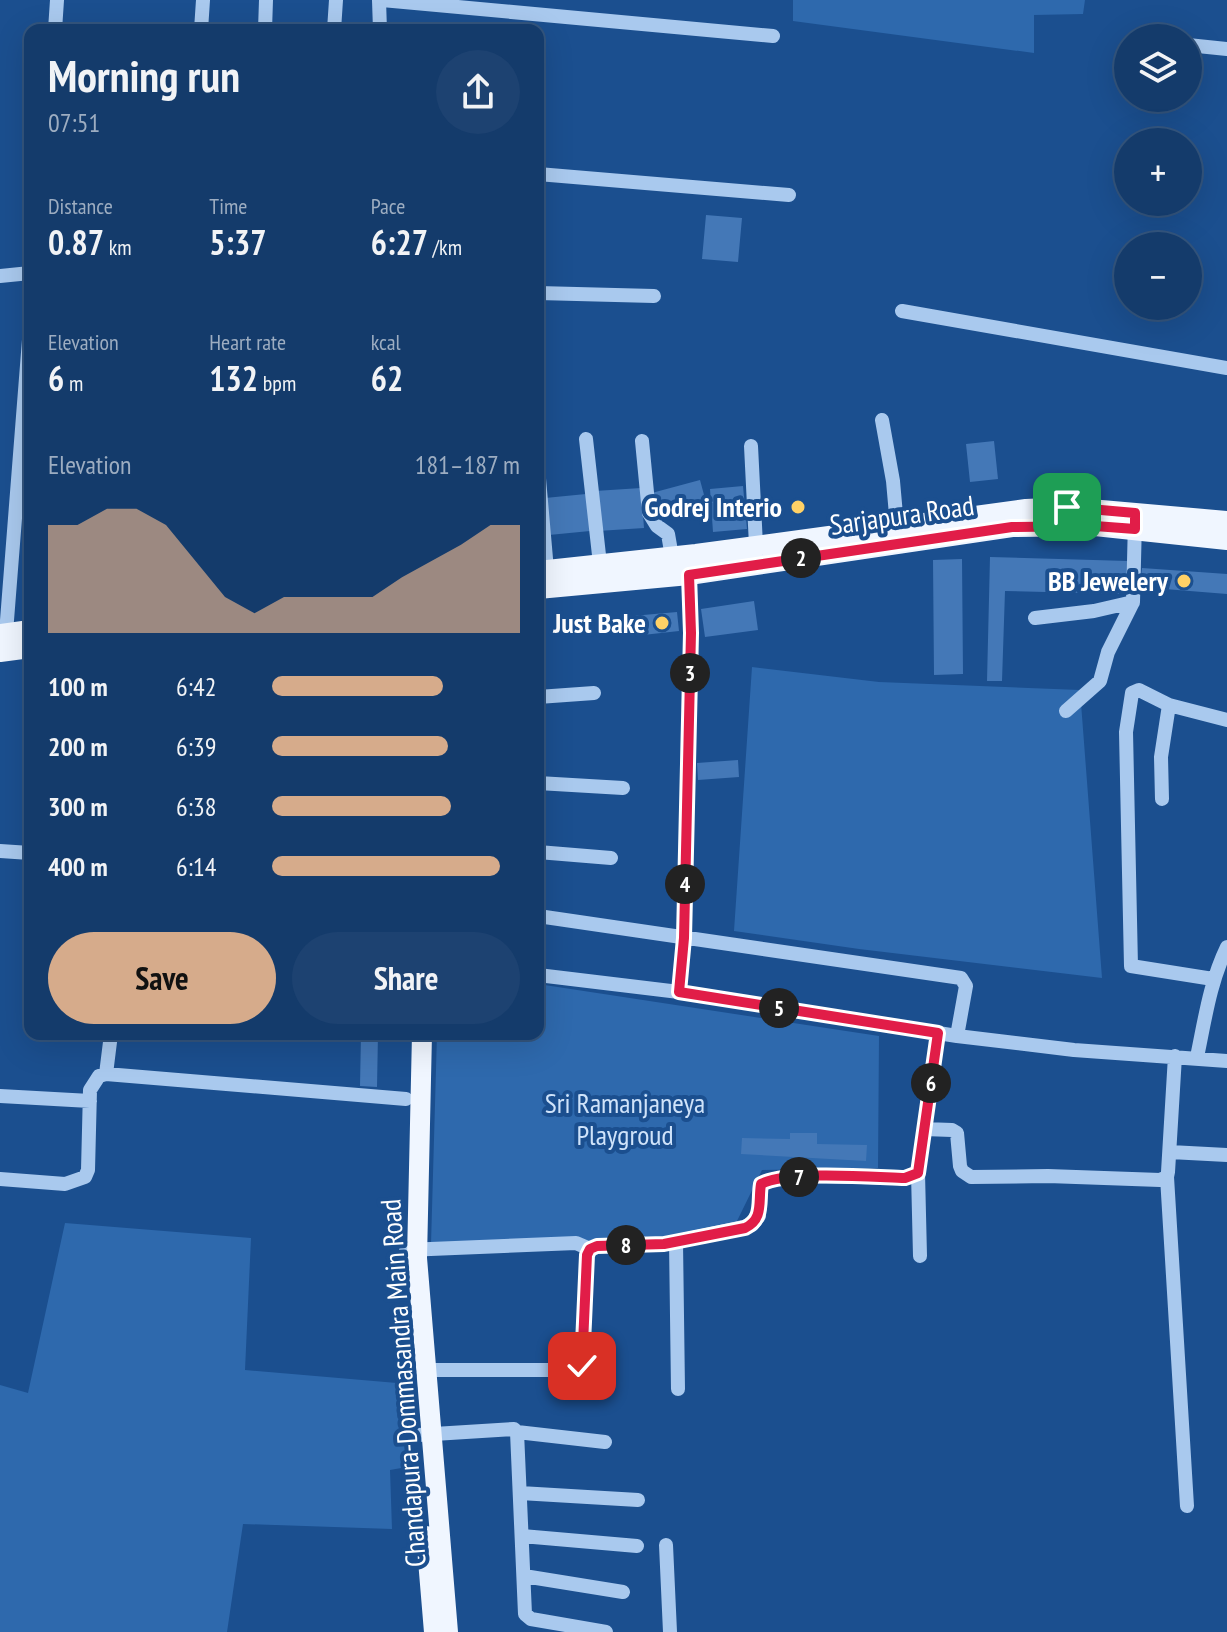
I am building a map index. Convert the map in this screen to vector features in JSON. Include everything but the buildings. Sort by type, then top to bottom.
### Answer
[{"type":"main road","name":"Sarjapura Road","points":[[544,571],[672,557],[1026,509],[1067,507],[1135,521],[1201,544],[1227,540]]},
{"type":"main road","name":"Sarjapura Road","points":[[544,588],[689,575],[1012,527],[1095,526],[1135,521],[1227,521]]},
{"type":"main road","points":[[2,640],[24,632]]},
{"type":"main road","points":[[2,640],[24,646]]},
{"type":"main road","name":"Chandapura-Dommasandra Main Road","points":[[409,1040],[406,1099],[412,1250],[434,1632]]},
{"type":"main road","name":"Chandapura-Dommasandra Main Road","points":[[422,1040],[412,1250],[426,1370],[425,1434],[448,1632]]},
{"type":"street","points":[[55,24],[57,0]]},
{"type":"street","points":[[201,24],[203,0]]},
{"type":"street","points":[[265,24],[266,0]]},
{"type":"street","points":[[334,24],[336,0]]},
{"type":"street","points":[[380,24],[380,0],[773,36]]},
{"type":"street","points":[[1202,46],[1227,49]]},
{"type":"street","points":[[544,175],[789,195]]},
{"type":"street","points":[[0,276],[24,274]]},
{"type":"street","points":[[544,293],[654,296]]},
{"type":"street","points":[[902,311],[1227,368]]},
{"type":"street","points":[[2,640],[24,394]]},
{"type":"street","points":[[882,420],[897,526]]},
{"type":"street","points":[[586,439],[600,564]]},
{"type":"street","points":[[642,441],[649,513],[657,526],[668,534],[672,557]]},
{"type":"street","points":[[751,446],[756,545]]},
{"type":"street","points":[[1066,711],[1100,681],[1108,652],[1133,602],[1135,521]]},
{"type":"street","points":[[679,992],[684,938],[691,633],[689,575]]},
{"type":"street","points":[[1035,618],[1094,611],[1133,602]]},
{"type":"street","points":[[1219,971],[1134,968],[1130,962],[1131,879],[1126,736],[1130,698],[1132,693],[1139,690],[1169,705],[1227,720]]},
{"type":"street","points":[[544,697],[594,693]]},
{"type":"street","points":[[1162,799],[1161,757],[1169,705]]},
{"type":"street","points":[[544,783],[623,788]]},
{"type":"street","points":[[0,851],[24,853]]},
{"type":"street","points":[[544,852],[611,858]]},
{"type":"street","points":[[544,917],[961,978],[966,986],[957,1036]]},
{"type":"street","points":[[1197,1057],[1227,947]]},
{"type":"street","points":[[544,976],[679,992],[957,1036],[1074,1050],[1227,1061]]},
{"type":"street","points":[[920,1256],[918,1173],[938,1033]]},
{"type":"street","points":[[106,1074],[110,1040]]},
{"type":"street","points":[[1175,1056],[1167,1177],[1187,1506]]},
{"type":"street","points":[[0,1179],[65,1184],[85,1177],[88,1170],[93,1082],[106,1074],[406,1099]]},
{"type":"street","points":[[0,1096],[90,1101]]},
{"type":"street","points":[[924,1129],[957,1133],[960,1166],[971,1177],[1160,1180],[1167,1177]]},
{"type":"street","points":[[1170,1152],[1227,1155]]},
{"type":"street","points":[[426,1370],[579,1370],[582,1366],[587,1255],[590,1249],[597,1246],[676,1242],[752,1225],[759,1216],[760,1186],[765,1181],[798,1177],[905,1178],[918,1173]]},
{"type":"street","points":[[676,1242],[678,1389]]},
{"type":"street","points":[[412,1250],[576,1243],[590,1249]]},
{"type":"street","points":[[425,1434],[514,1429],[517,1432],[605,1442]]},
{"type":"street","points":[[517,1432],[527,1617],[519,1632]]},
{"type":"street","points":[[520,1493],[638,1500]]},
{"type":"street","points":[[522,1536],[637,1546]]},
{"type":"street","points":[[666,1545],[670,1632]]},
{"type":"street","points":[[524,1576],[623,1592]]},
{"type":"street","points":[[527,1617],[550,1627],[606,1632]]},
{"type":"green space","points":[[793,0],[1085,0],[1083,14],[1034,15],[1034,53],[793,21]]},
{"type":"green space","points":[[752,667],[879,682],[1080,690],[1102,978],[734,931]]},
{"type":"green space","name":"Sri Ramanjaneya Playgroud","points":[[544,985],[879,1036],[878,1168],[762,1170],[737,1221],[651,1240],[431,1244],[437,1040],[544,1040]]},
{"type":"green space","points":[[65,1223],[251,1238],[245,1370],[397,1383],[407,1467],[390,1470],[392,1529],[243,1524],[227,1632],[0,1632],[0,1385],[28,1393]]},
{"type":"place","name":"Godrej Interio","points":[[798,507]]},
{"type":"place","name":"BB Jewelery","points":[[1184,581]]},
{"type":"place","name":"Just Bake","points":[[662,623]]},
{"type":"route","points":[[582,1366],[587,1255],[590,1249],[597,1246],[664,1244],[745,1228],[759,1216],[760,1186],[765,1181],[798,1177],[905,1178],[918,1173],[938,1033],[679,992],[684,938],[691,633],[689,575],[1012,527],[1135,529],[1135,513],[1067,507]]}]
